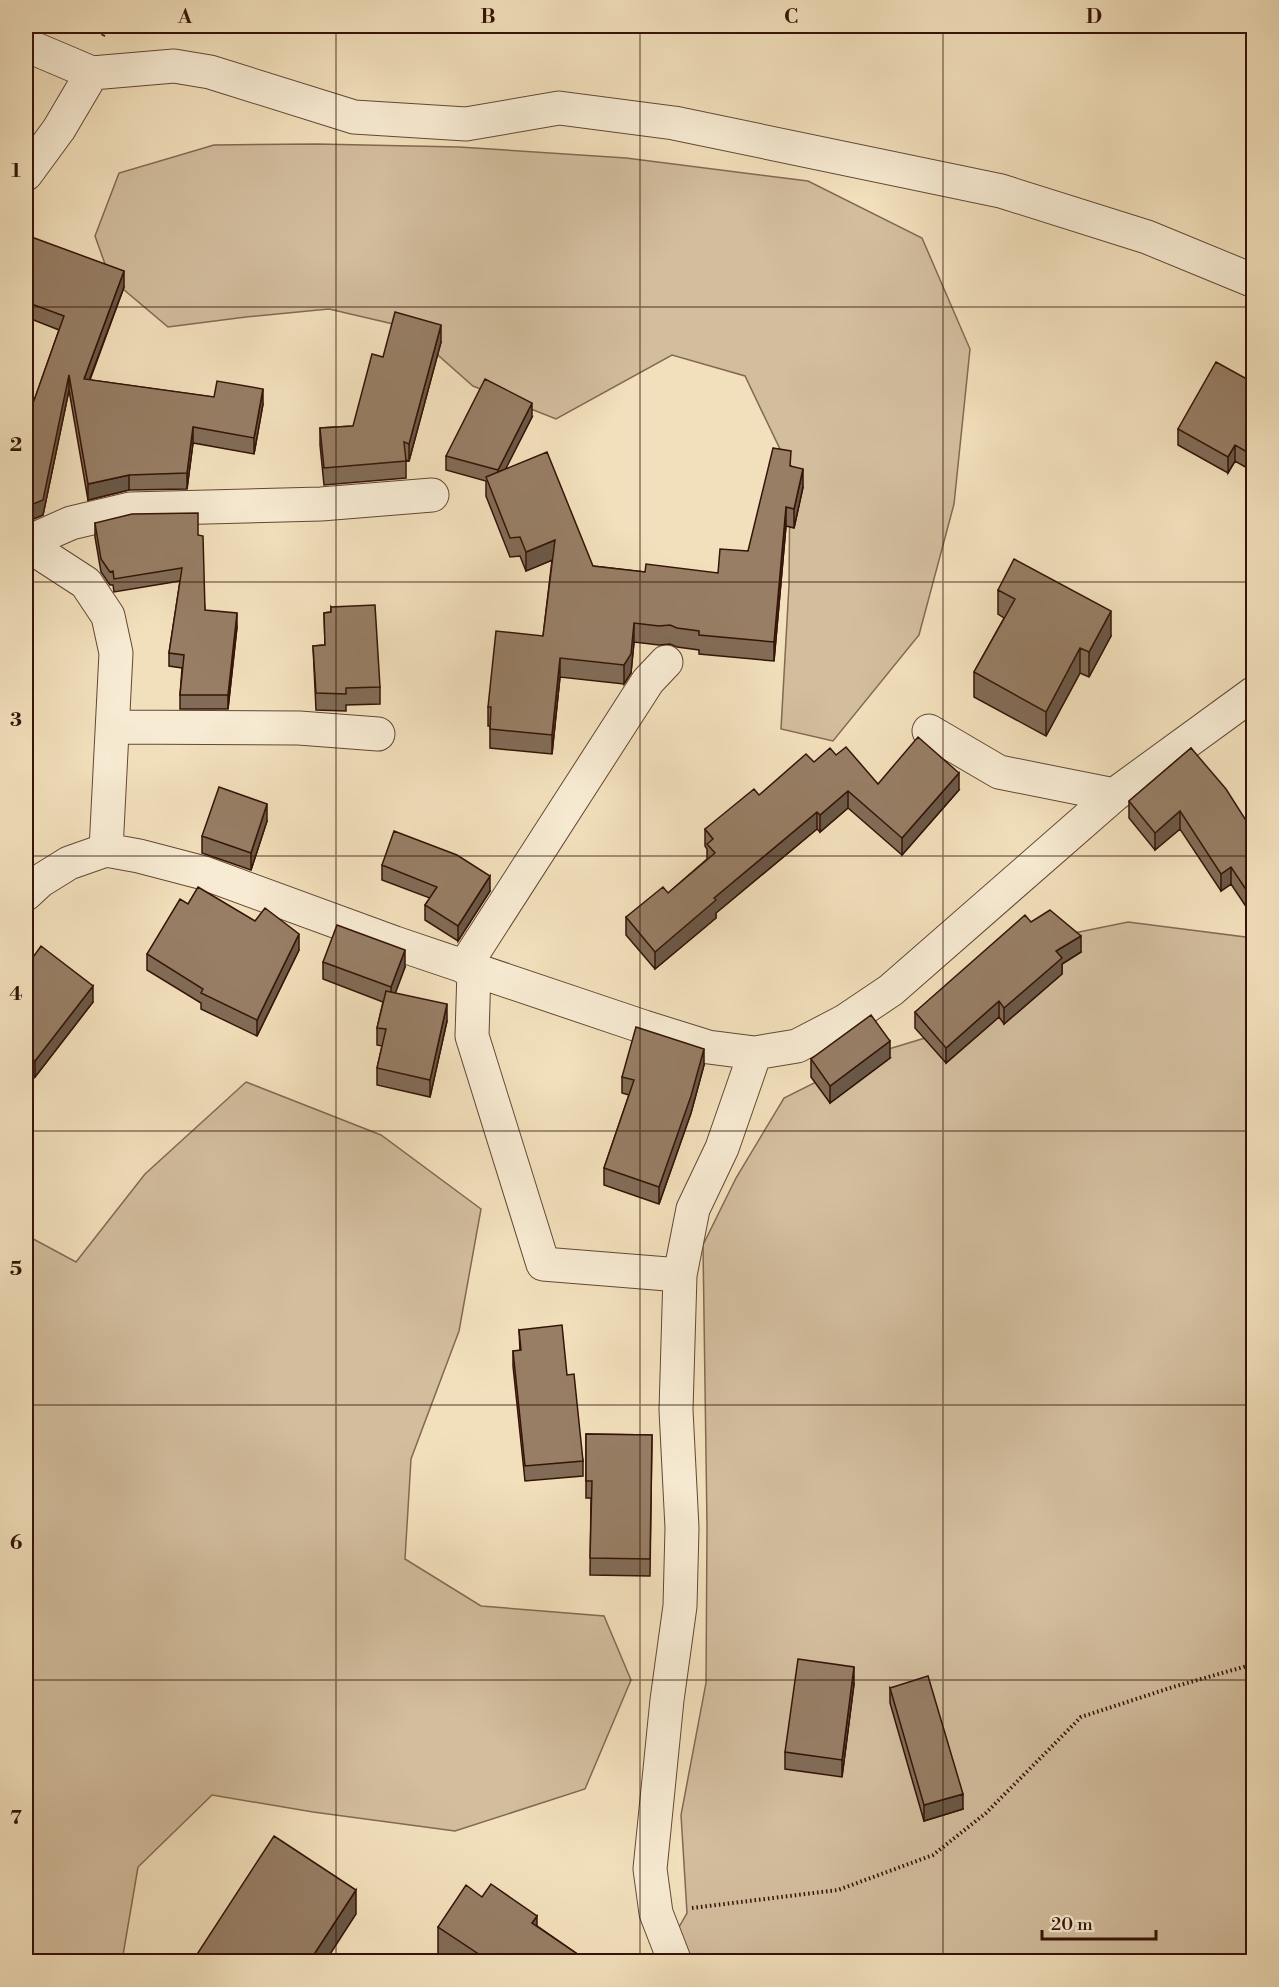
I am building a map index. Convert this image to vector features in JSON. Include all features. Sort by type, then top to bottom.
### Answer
[{"type":"street","points":[[26,45],[92,73],[174,66],[210,72],[354,117],[466,124],[559,108],[674,123],[1000,192],[1147,237],[1254,281]]},
{"type":"street","points":[[26,174],[59,129],[92,73]]},
{"type":"street","points":[[26,543],[71,523],[129,509],[321,504],[432,495]]},
{"type":"street","points":[[26,543],[86,583],[108,616],[116,653],[106,850]]},
{"type":"street","points":[[666,662],[641,691],[469,968],[472,1036],[543,1264],[680,1275]]},
{"type":"street","points":[[26,894],[40,881],[69,863],[106,850],[204,873],[383,939],[708,1047],[755,1053],[797,1046],[845,1021],[891,990],[1114,795],[1254,693]]},
{"type":"street","points":[[113,727],[299,728],[378,734]]},
{"type":"street","points":[[929,731],[999,772],[1114,795]]},
{"type":"street","points":[[675,1962],[656,1913],[650,1869],[667,1700],[680,1606],[682,1528],[676,1410],[680,1275],[693,1209],[722,1148],[755,1053]]},
{"type":"path","points":[[656,1913],[837,1890],[933,1855],[986,1813],[1081,1717],[1173,1687],[1254,1665]]},
{"type":"shaded area","points":[[317,144],[459,147],[626,158],[808,181],[922,238],[970,349],[954,504],[919,635],[833,741],[781,729],[789,585],[790,470],[745,376],[672,355],[556,419],[473,386],[406,327],[329,309],[168,327],[110,278],[95,236],[119,173],[214,145]]},
{"type":"shaded area","points":[[1128,922],[1253,938],[1253,1961],[659,1962],[687,1913],[681,1815],[706,1683],[707,1526],[703,1245],[736,1178],[784,1098],[872,1054],[968,1025],[1040,940]]},
{"type":"shaded area","points":[[246,1082],[381,1135],[481,1209],[459,1331],[411,1459],[405,1559],[481,1606],[604,1616],[631,1680],[585,1789],[455,1831],[313,1812],[212,1795],[138,1867],[122,1961],[26,1961],[26,1235],[76,1262],[145,1174]]},
{"type":"building","points":[[26,235],[124,271],[84,379],[214,397],[217,381],[263,389],[254,438],[193,427],[187,473],[129,475],[88,484],[69,375],[43,500],[31,505],[26,504],[26,423],[64,316],[26,302]]},
{"type":"building","points":[[395,312],[441,325],[409,444],[404,442],[406,461],[324,468],[320,428],[353,426],[372,354],[383,357]]},
{"type":"building","points":[[1216,362],[1254,383],[1254,456],[1235,445],[1228,457],[1178,429]]},
{"type":"building","points":[[485,379],[532,403],[498,470],[446,456]]},
{"type":"building","points":[[773,448],[791,451],[790,466],[803,469],[794,509],[786,507],[774,642],[699,635],[699,631],[670,625],[634,623],[631,654],[624,665],[560,658],[552,735],[490,729],[491,707],[488,707],[496,631],[543,636],[555,540],[526,552],[520,537],[510,538],[486,477],[547,452],[593,566],[645,572],[646,564],[718,573],[720,549],[748,551]]},
{"type":"building","points":[[198,513],[198,535],[203,536],[205,610],[237,613],[228,695],[180,695],[184,655],[169,653],[182,568],[114,579],[113,571],[110,572],[101,559],[95,523],[132,514]]},
{"type":"building","points":[[1014,559],[1111,611],[1089,652],[1080,648],[1046,712],[974,672],[1015,599],[998,590]]},
{"type":"building","points":[[375,605],[380,687],[346,688],[346,694],[316,693],[313,646],[325,645],[324,613],[331,612],[331,607]]},
{"type":"building","points":[[918,737],[959,773],[902,838],[848,791],[820,815],[817,812],[714,898],[716,900],[655,952],[626,917],[663,887],[668,893],[715,853],[707,844],[713,839],[705,829],[754,789],[759,795],[806,754],[814,762],[830,748],[836,755],[846,747],[878,784]]},
{"type":"building","points":[[1191,748],[1226,789],[1254,833],[1253,900],[1231,867],[1221,874],[1180,811],[1155,833],[1129,801]]},
{"type":"building","points":[[219,787],[267,804],[251,853],[202,836]]},
{"type":"building","points":[[394,831],[457,855],[490,876],[458,926],[425,905],[437,887],[382,865]]},
{"type":"building","points":[[198,887],[255,921],[265,908],[299,934],[257,1020],[201,993],[203,989],[147,954],[180,899],[188,904]]},
{"type":"building","points":[[1050,910],[1081,936],[1056,951],[1062,958],[1004,1008],[999,1001],[946,1048],[915,1012],[1025,915],[1031,922]]},
{"type":"building","points":[[337,925],[405,950],[391,987],[323,962]]},
{"type":"building","points":[[41,946],[93,986],[35,1061],[26,1056],[26,967]]},
{"type":"building","points":[[386,991],[447,1004],[430,1080],[377,1068],[386,1029],[377,1028]]},
{"type":"building","points":[[871,1015],[890,1041],[830,1086],[811,1059]]},
{"type":"building","points":[[636,1027],[704,1049],[691,1096],[659,1187],[604,1168],[634,1080],[622,1077]]},
{"type":"building","points":[[562,1325],[567,1375],[574,1374],[583,1461],[525,1466],[513,1351],[521,1350],[519,1330]]},
{"type":"building","points":[[586,1434],[652,1435],[650,1559],[590,1558],[592,1481],[586,1481]]},
{"type":"building","points":[[798,1659],[854,1667],[842,1760],[785,1752]]},
{"type":"building","points":[[928,1676],[963,1794],[924,1805],[890,1688]]},
{"type":"building","points":[[274,1836],[356,1890],[309,1962],[192,1962]]},
{"type":"building","points":[[491,1884],[537,1916],[532,1923],[589,1962],[480,1962],[483,1957],[438,1927],[466,1885],[482,1897]]}]
